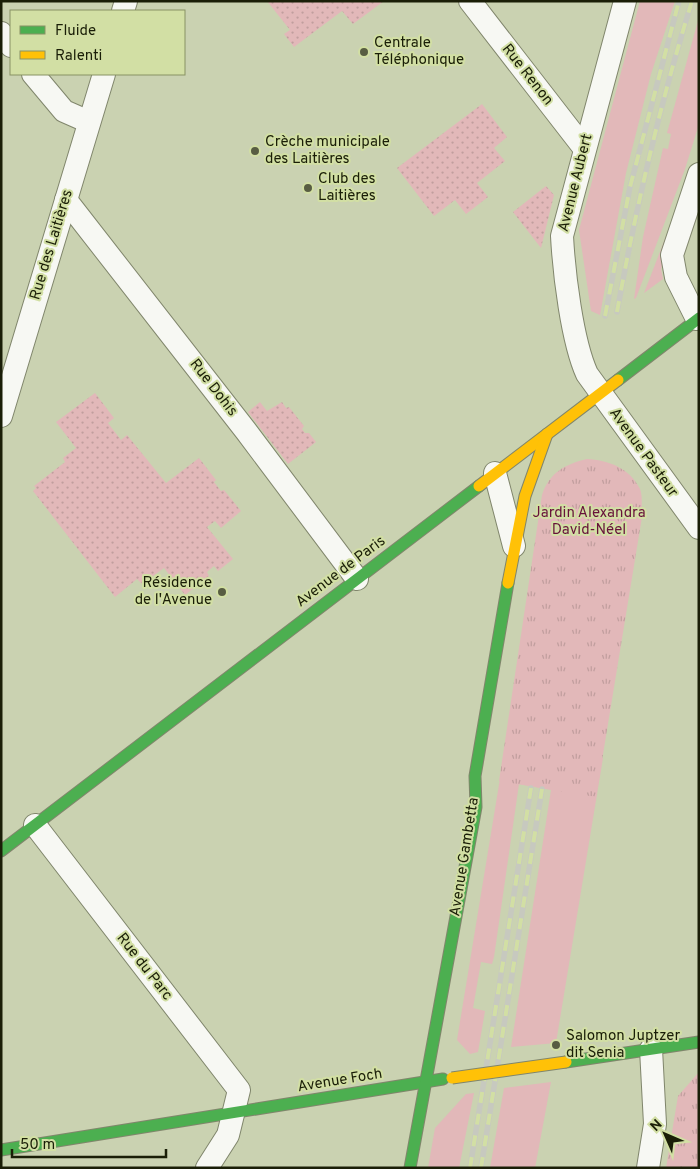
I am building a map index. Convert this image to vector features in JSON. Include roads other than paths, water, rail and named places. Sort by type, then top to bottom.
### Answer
[{"type":"street","name":"Rue Renon","points":[[470,1],[584,148]]},
{"type":"street","name":"Avenue Aubert","points":[[603,397],[580,358],[562,236],[584,148],[625,1]]},
{"type":"street","points":[[1,33],[10,45]]},
{"type":"street","points":[[34,75],[64,111],[89,122]]},
{"type":"street","name":"Rue des Laitières","points":[[1,416],[104,75]]},
{"type":"street","points":[[698,318],[676,277],[672,255],[699,174]]},
{"type":"street","name":"Rue Dohis","points":[[66,200],[252,439],[357,579]]},
{"type":"street","name":"Avenue de Paris","points":[[1,851],[495,473],[547,434],[603,397],[698,318]]},
{"type":"street","name":"Avenue Pasteur","points":[[603,397],[699,528]]},
{"type":"street","name":"Avenue Gambetta","points":[[410,1168],[476,807],[475,776],[479,748],[514,546],[525,496],[547,434]]},
{"type":"street","name":"Avenue Gambetta","points":[[495,473],[514,546]]},
{"type":"street","name":"Rue du Parc","points":[[35,825],[239,1090],[235,1113],[224,1144],[207,1168]]},
{"type":"street","name":"Avenue Foch","points":[[1,1150],[426,1082],[699,1042]]},
{"type":"street","points":[[648,1168],[655,1124],[651,1049]]},
{"type":"railway","points":[[605,316],[630,187],[679,1]]},
{"type":"railway","points":[[617,312],[650,156],[669,78],[692,1]]},
{"type":"railway","points":[[470,1168],[531,788]]},
{"type":"railway","points":[[481,1168],[542,789]]},
{"type":"place","name":"Centrale Téléphonique","points":[[364,52]]},
{"type":"place","name":"Crèche municipale des Laitières","points":[[255,151]]},
{"type":"place","name":"Club des Laitières","points":[[308,188]]},
{"type":"place","name":"Résidence de l'Avenue","points":[[222,592]]},
{"type":"place","name":"Salomon Juptzer dit Senia","points":[[556,1045]]},
{"type":"park label","name":"Jardin Alexandra David-Néel","points":[[589,522]]}]
